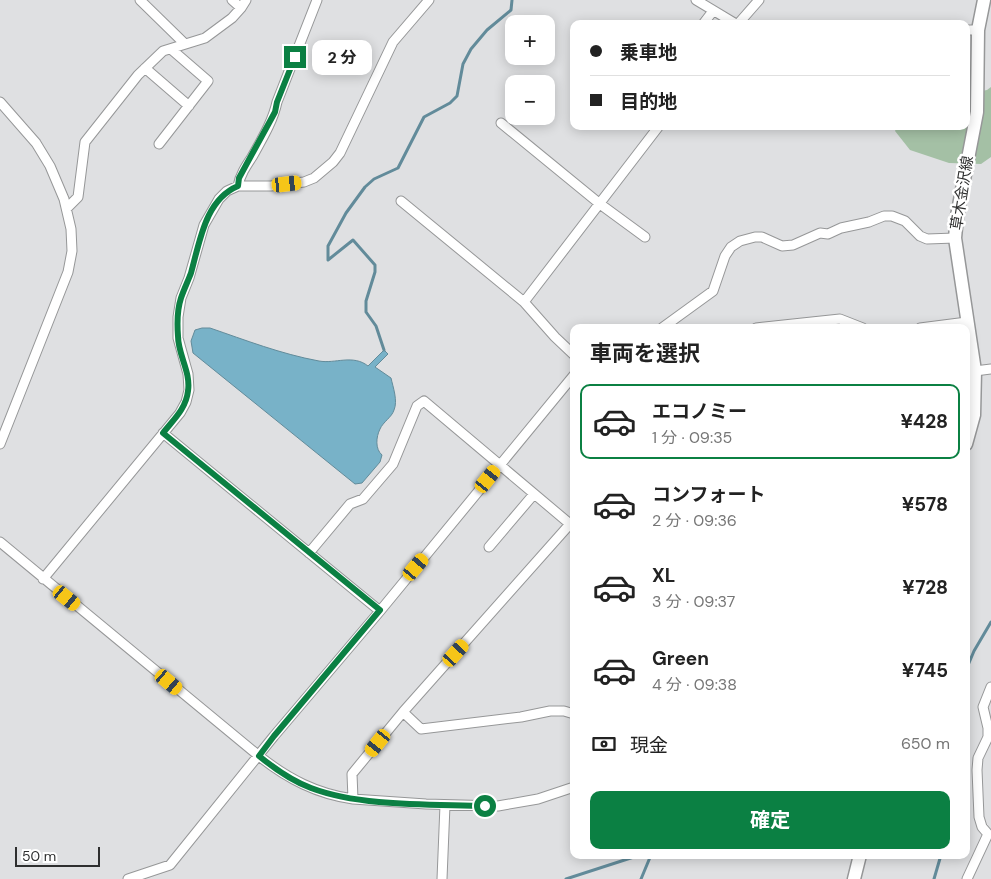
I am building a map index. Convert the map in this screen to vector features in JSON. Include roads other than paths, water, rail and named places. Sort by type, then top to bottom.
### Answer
[{"type":"main road","name":"草木金沢線","points":[[967,322],[955,238],[957,216],[977,112],[972,30],[986,14],[984,0]]},
{"type":"main road","name":"草木金沢線","points":[[970,340],[975,371],[974,415],[970,430]]},
{"type":"main road","points":[[854,879],[859,859]]},
{"type":"street","points":[[140,0],[185,44]]},
{"type":"street","points":[[232,0],[244,4]]},
{"type":"street","points":[[238,186],[239,178],[275,112],[277,102],[317,0]]},
{"type":"street","points":[[43,579],[180,413],[186,402],[189,390],[188,374],[178,338],[178,317],[181,298],[190,278],[204,225],[223,195],[238,186],[271,186],[304,182],[314,178],[333,162],[340,152],[393,42],[429,0]]},
{"type":"street","points":[[696,0],[730,20]]},
{"type":"street","points":[[741,20],[759,0]]},
{"type":"street","points":[[67,208],[78,197],[85,142],[138,75],[163,51],[205,38],[244,4]]},
{"type":"street","points":[[707,20],[713,11]]},
{"type":"street","points":[[159,144],[208,81],[171,49]]},
{"type":"street","points":[[145,68],[189,106]]},
{"type":"street","points":[[0,102],[36,144],[50,166],[67,208],[71,229],[72,251],[68,272],[0,444]]},
{"type":"street","points":[[500,123],[600,204],[645,237]]},
{"type":"street","points":[[524,302],[656,130]]},
{"type":"street","points":[[402,201],[524,302],[570,351]]},
{"type":"street","points":[[668,324],[713,291],[725,256],[731,247],[755,237],[762,237],[782,246],[793,246],[820,232],[828,234],[841,228],[884,216],[892,216],[905,221],[920,236],[927,239],[955,238]]},
{"type":"street","points":[[824,324],[840,319],[853,324]]},
{"type":"street","points":[[951,324],[967,322]]},
{"type":"street","points":[[975,371],[991,370]]},
{"type":"street","points":[[128,879],[170,865],[274,736],[570,380]]},
{"type":"street","points":[[309,553],[350,504],[363,499],[393,464],[417,406],[424,401],[534,494],[570,521]]},
{"type":"street","points":[[163,433],[380,610]]},
{"type":"street","points":[[488,547],[534,494]]},
{"type":"street","points":[[353,799],[352,774],[403,712],[570,525]]},
{"type":"street","points":[[0,542],[259,756],[282,774],[309,788],[337,797],[353,799],[491,806],[538,799],[570,788]]},
{"type":"street","points":[[967,879],[988,834],[982,827],[979,817],[977,770],[978,758],[988,738],[988,728],[983,707],[991,687]]},
{"type":"street","points":[[403,712],[421,729],[521,717],[550,711],[570,713]]},
{"type":"street","points":[[442,879],[446,804]]},
{"type":"water","points":[[210,328],[277,351],[325,362],[350,360],[362,362],[368,366],[384,350],[388,354],[375,367],[391,378],[396,402],[393,413],[381,426],[378,436],[377,446],[382,455],[380,462],[362,483],[355,484],[193,353],[191,341],[195,330]]},
{"type":"waterway","points":[[384,350],[376,326],[366,312],[366,301],[375,272],[375,265],[353,240],[328,260],[328,246],[346,213],[365,187],[374,179],[398,168],[424,117],[450,103],[457,96],[463,64],[471,49],[487,30],[511,10],[512,0]]},
{"type":"waterway","points":[[970,660],[991,622]]},
{"type":"waterway","points":[[566,879],[628,859]]},
{"type":"waterway","points":[[641,879],[649,859]]},
{"type":"waterway","points":[[934,879],[940,859]]}]
